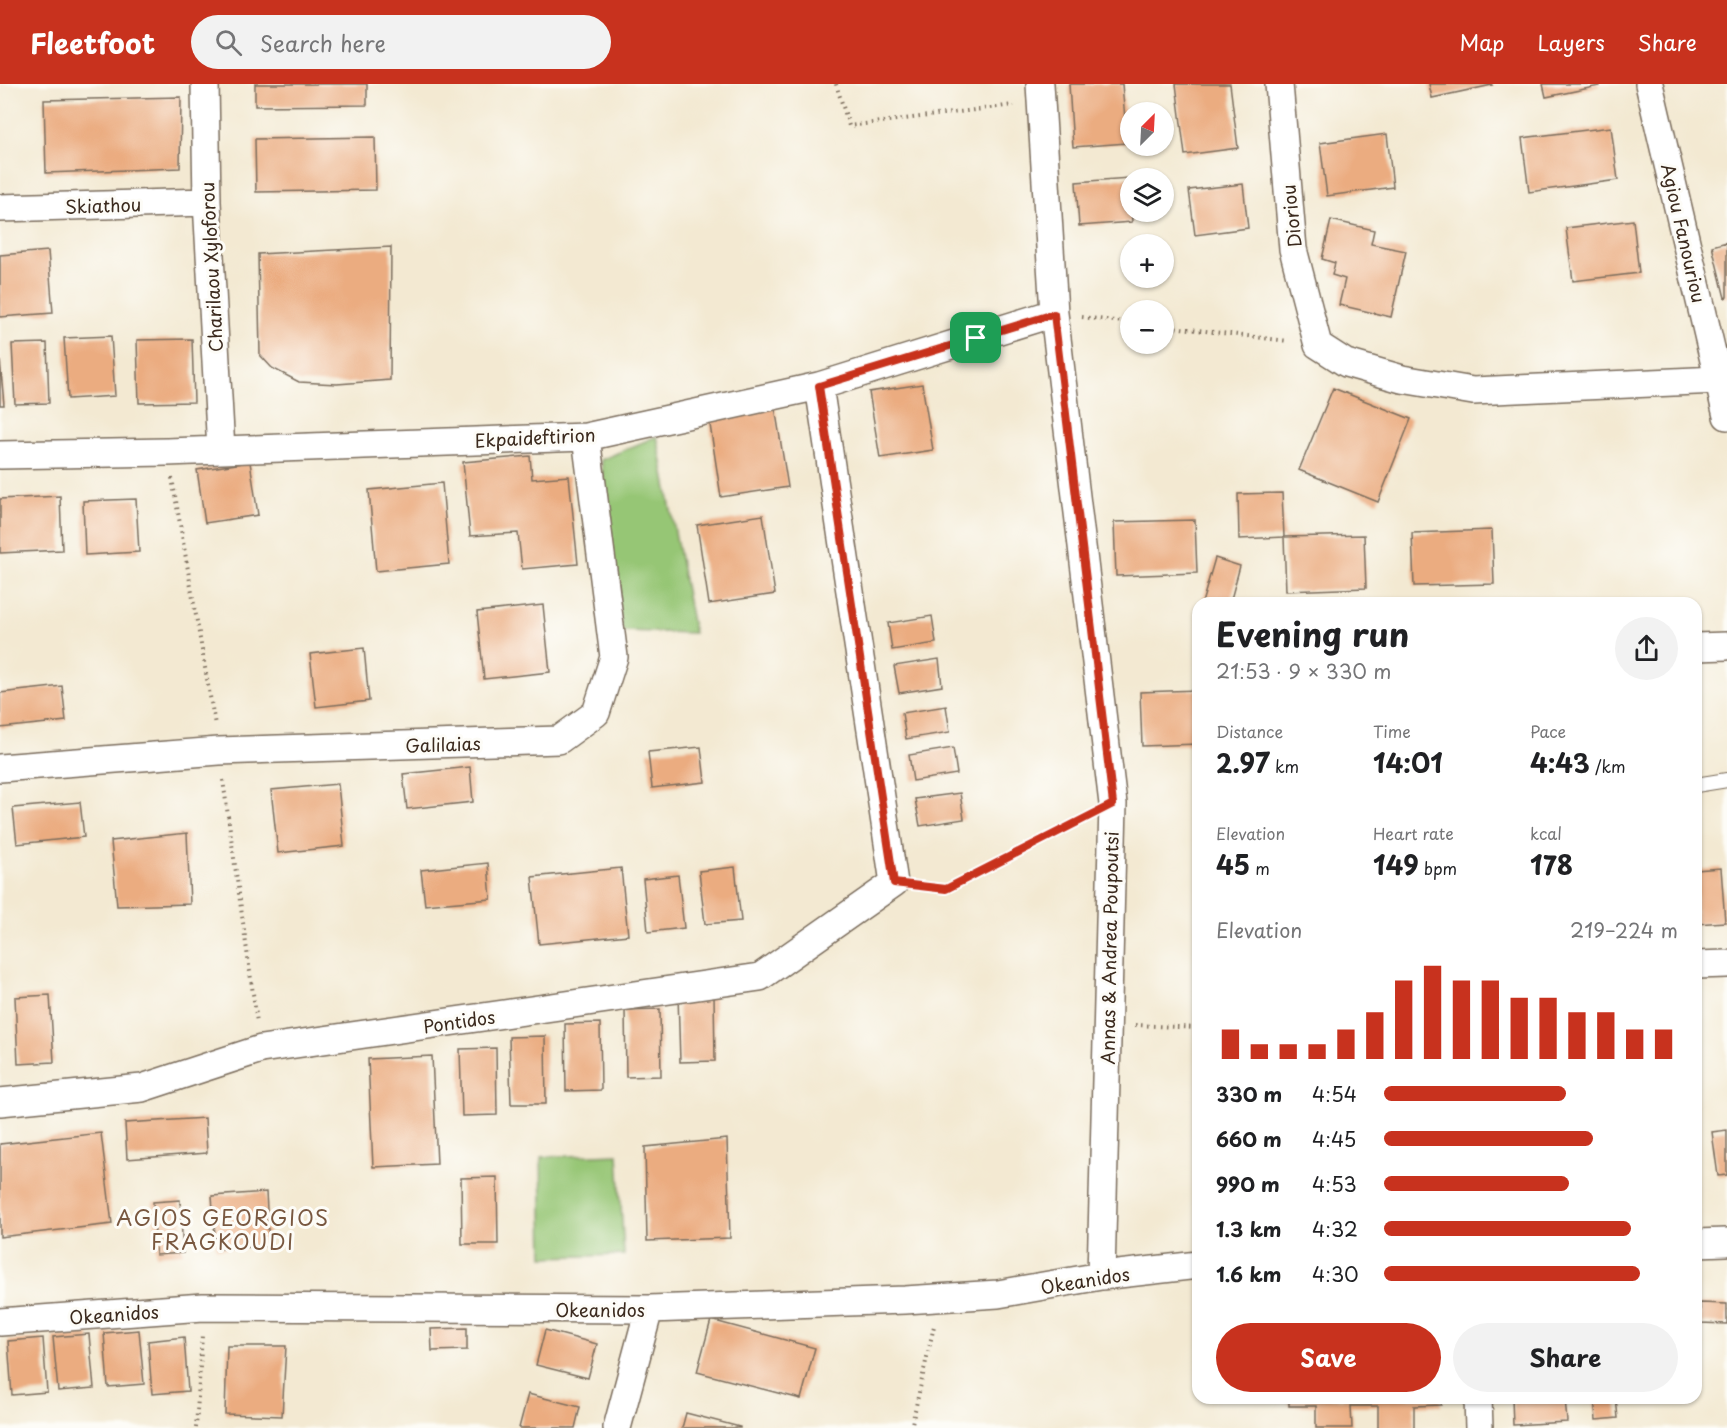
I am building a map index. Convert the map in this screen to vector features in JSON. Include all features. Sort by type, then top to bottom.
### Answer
[{"type":"street","name":"Charilaou Xyloforou","points":[[205,84],[207,202],[220,450]]},
{"type":"street","name":"Dioriou","points":[[1279,84],[1293,249],[1318,345]]},
{"type":"street","name":"Agiou Fanouriou","points":[[1649,84],[1727,416]]},
{"type":"street","name":"Annas & Andrea Poupoutsi","points":[[1041,93],[1054,314],[1113,804],[1101,1276]]},
{"type":"street","name":"Skiathou","points":[[0,208],[207,202]]},
{"type":"street","name":"Ekpaideftirion","points":[[0,455],[586,437],[819,386],[1054,314]]},
{"type":"street","points":[[1318,345],[1346,363],[1402,379],[1473,391],[1718,380]]},
{"type":"street","points":[[819,386],[894,883]]},
{"type":"street","name":"Galilaias","points":[[0,768],[219,751],[559,740],[596,713],[614,657],[586,437]]},
{"type":"street","points":[[1702,647],[1727,646]]},
{"type":"street","name":"Pontidos","points":[[0,1102],[142,1088],[261,1049],[760,978],[894,883]]},
{"type":"street","points":[[1702,965],[1727,964]]},
{"type":"street","points":[[1702,1243],[1727,1242]]},
{"type":"street","name":"Okeanidos","points":[[0,1322],[203,1307],[649,1309],[940,1298],[999,1294],[1101,1276],[1192,1265]]},
{"type":"street","points":[[617,1428],[649,1309]]},
{"type":"street","points":[[1478,1404],[1479,1428]]},
{"type":"lane","points":[[1702,784],[1727,780]]},
{"type":"path","points":[[836,84],[849,126],[1041,93]]},
{"type":"path","points":[[1054,314],[1120,321]]},
{"type":"path","points":[[1174,327],[1318,345]]},
{"type":"path","points":[[894,883],[946,889],[1113,804]]},
{"type":"path","points":[[1107,1023],[1192,1028]]},
{"type":"path","points":[[911,1428],[940,1298]]},
{"type":"path","points":[[196,1428],[203,1307]]},
{"type":"green space","points":[[657,436],[694,633],[622,631],[601,460]]},
{"type":"green space","points":[[618,1154],[624,1255],[543,1257],[541,1157]]},
{"type":"building","points":[[255,84],[367,84],[367,105],[255,106]]},
{"type":"building","points":[[1069,84],[1122,84],[1124,102],[1120,102],[1120,144],[1073,147]]},
{"type":"building","points":[[1176,84],[1230,84],[1238,148],[1185,155]]},
{"type":"building","points":[[1429,84],[1491,84],[1492,85],[1432,98]]},
{"type":"building","points":[[1543,84],[1598,84],[1599,86],[1546,97]]},
{"type":"building","points":[[181,97],[180,168],[46,173],[44,100]]},
{"type":"building","points":[[1611,127],[1618,180],[1529,192],[1522,138]]},
{"type":"building","points":[[1387,134],[1393,187],[1327,196],[1320,143]]},
{"type":"building","points":[[375,137],[376,190],[256,192],[255,139]]},
{"type":"building","points":[[1120,179],[1120,222],[1132,222],[1079,226],[1076,182]]},
{"type":"building","points":[[1243,184],[1248,228],[1195,235],[1189,190]]},
{"type":"building","points":[[1331,220],[1374,230],[1371,244],[1406,251],[1391,317],[1339,305],[1345,279],[1332,275],[1335,263],[1322,259]]},
{"type":"building","points":[[1633,220],[1639,273],[1573,281],[1566,228]]},
{"type":"building","points":[[1727,242],[1727,297],[1725,298],[1712,246]]},
{"type":"building","points":[[391,247],[390,380],[337,384],[299,382],[272,368],[260,355],[258,254]]},
{"type":"building","points":[[48,251],[53,313],[0,317],[0,255]]},
{"type":"building","points":[[111,336],[115,396],[68,399],[64,338]]},
{"type":"building","points":[[192,339],[194,402],[139,403],[137,340]]},
{"type":"building","points":[[47,343],[49,403],[15,404],[12,344]]},
{"type":"building","points":[[0,359],[4,405],[0,405]]},
{"type":"building","points":[[922,384],[933,450],[880,458],[869,392]]},
{"type":"building","points":[[1333,388],[1411,419],[1378,502],[1299,470]]},
{"type":"building","points":[[775,407],[788,487],[721,497],[709,418]]},
{"type":"building","points":[[530,456],[532,479],[569,476],[578,564],[522,569],[518,533],[470,536],[463,462]]},
{"type":"building","points":[[250,462],[258,515],[205,523],[197,470]]},
{"type":"building","points":[[442,483],[449,564],[376,571],[369,490]]},
{"type":"building","points":[[1282,493],[1284,537],[1239,539],[1238,494]]},
{"type":"building","points":[[60,496],[62,550],[0,553],[0,499]]},
{"type":"building","points":[[136,499],[139,552],[85,555],[83,501]]},
{"type":"building","points":[[763,515],[775,594],[709,604],[697,525]]},
{"type":"building","points":[[1195,520],[1197,573],[1116,576],[1114,522]]},
{"type":"building","points":[[1492,530],[1494,584],[1414,586],[1412,533]]},
{"type":"building","points":[[1364,535],[1366,588],[1286,591],[1284,537]]},
{"type":"building","points":[[1215,558],[1240,566],[1232,597],[1204,597]]},
{"type":"building","points":[[543,605],[550,672],[484,679],[477,612]]},
{"type":"building","points":[[932,616],[936,643],[892,650],[888,623]]},
{"type":"building","points":[[364,648],[369,701],[316,707],[310,654]]},
{"type":"building","points":[[939,659],[942,686],[899,693],[894,666]]},
{"type":"building","points":[[62,686],[66,721],[0,728],[0,693]]},
{"type":"building","points":[[1192,690],[1192,744],[1142,746],[1140,692]]},
{"type":"building","points":[[946,706],[950,732],[906,739],[902,713]]},
{"type":"building","points":[[701,747],[705,782],[652,788],[648,752]]},
{"type":"building","points":[[953,748],[957,774],[913,781],[909,755]]},
{"type":"building","points":[[470,767],[473,802],[407,809],[403,774]]},
{"type":"building","points":[[338,784],[344,846],[278,853],[271,790]]},
{"type":"building","points":[[960,793],[964,819],[920,826],[915,799]]},
{"type":"building","points":[[80,802],[84,837],[17,844],[13,808]]},
{"type":"building","points":[[187,833],[190,904],[117,906],[111,841]]},
{"type":"building","points":[[488,863],[491,899],[425,905],[421,870]]},
{"type":"building","points":[[735,867],[741,921],[705,924],[699,871]]},
{"type":"building","points":[[621,868],[628,935],[539,944],[532,877]]},
{"type":"building","points":[[1721,868],[1725,922],[1702,924],[1702,870]]},
{"type":"building","points":[[678,875],[684,928],[648,932],[643,879]]},
{"type":"building","points":[[714,994],[715,1061],[680,1062],[678,995]]},
{"type":"building","points":[[50,995],[54,1062],[18,1064],[15,997]]},
{"type":"building","points":[[660,1009],[661,1076],[626,1077],[625,1010]]},
{"type":"building","points":[[600,1023],[601,1090],[566,1091],[565,1024]]},
{"type":"building","points":[[545,1036],[546,1104],[511,1104],[509,1037]]},
{"type":"building","points":[[496,1048],[497,1115],[462,1116],[460,1049]]},
{"type":"building","points":[[432,1056],[437,1164],[373,1167],[368,1059]]},
{"type":"building","points":[[205,1118],[207,1153],[127,1159],[125,1123]]},
{"type":"building","points":[[1727,1130],[1727,1175],[1718,1176],[1712,1132]]},
{"type":"building","points":[[101,1133],[112,1224],[0,1237],[0,1144]]},
{"type":"building","points":[[727,1139],[730,1238],[647,1241],[645,1147]]},
{"type":"building","points":[[497,1177],[498,1244],[462,1244],[461,1178]]},
{"type":"building","points":[[266,1192],[269,1246],[216,1249],[212,1196]]},
{"type":"building","points":[[180,1200],[183,1253],[156,1255],[153,1202]]},
{"type":"building","points":[[1702,1303],[1727,1304],[1727,1324],[1702,1323]]},
{"type":"building","points":[[711,1320],[815,1348],[801,1399],[697,1372]]},
{"type":"building","points":[[467,1328],[467,1350],[432,1351],[431,1329]]},
{"type":"building","points":[[139,1330],[144,1384],[108,1387],[104,1333]]},
{"type":"building","points":[[545,1330],[597,1344],[588,1378],[536,1365]]},
{"type":"building","points":[[89,1334],[94,1388],[58,1391],[53,1337]]},
{"type":"building","points":[[184,1337],[188,1391],[152,1394],[148,1341]]},
{"type":"building","points":[[43,1338],[47,1392],[12,1395],[8,1341]]},
{"type":"building","points":[[227,1346],[286,1346],[282,1416],[225,1414]]},
{"type":"building","points":[[528,1394],[580,1407],[575,1428],[519,1428]]},
{"type":"building","points":[[1289,1404],[1441,1404],[1414,1406],[1414,1428],[1378,1428],[1378,1406],[1351,1406],[1352,1428],[1316,1428],[1316,1406],[1289,1406]]},
{"type":"building","points":[[1512,1404],[1566,1404],[1567,1422],[1513,1425]]},
{"type":"building","points":[[1595,1404],[1617,1404],[1618,1418],[1596,1420]]},
{"type":"building","points":[[686,1413],[740,1427],[740,1428],[682,1428]]},
{"type":"district","name":"AGIOS GEORGIOS FRAGKOUDI","points":[[223,1229]]},
{"type":"route","points":[[1054,314],[1113,804],[946,889],[894,883],[819,386],[976,338],[1054,314]]}]
